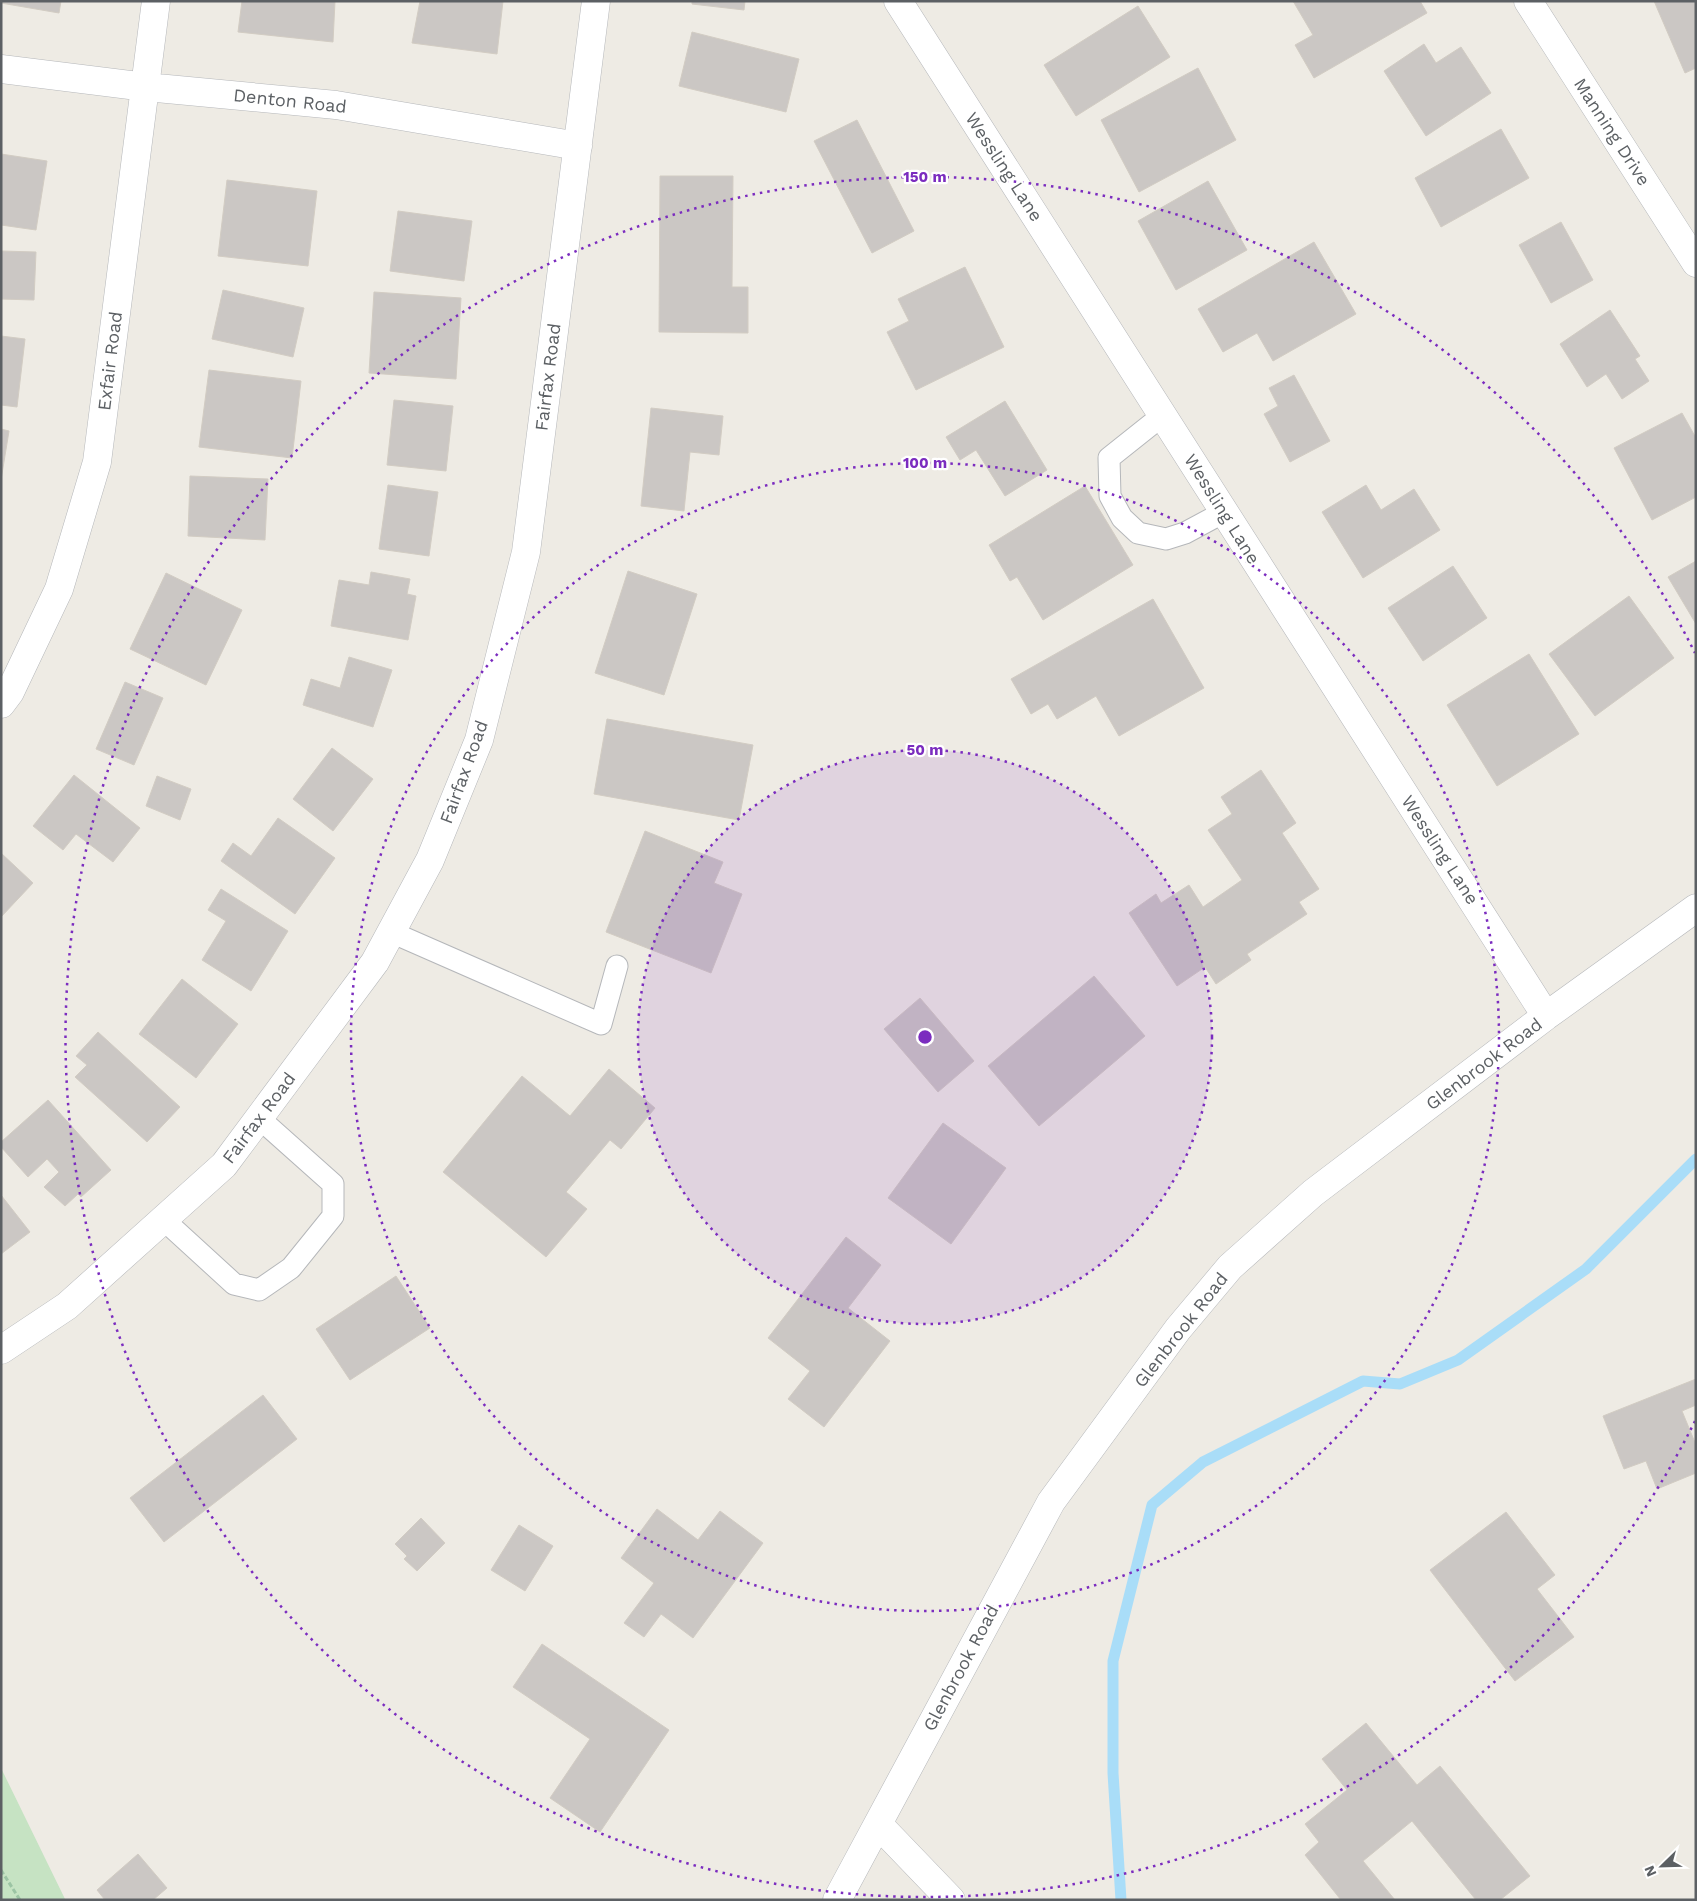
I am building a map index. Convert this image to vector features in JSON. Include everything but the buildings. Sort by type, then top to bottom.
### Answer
[{"type":"street","name":"Exfair Road","points":[[1,704],[10,692],[59,589],[97,462],[156,1]]},
{"type":"street","name":"Fairfax Road","points":[[1,1350],[67,1306],[224,1166],[375,962],[430,860],[479,740],[524,561],[596,1]]},
{"type":"street","name":"Wessling Lane","points":[[898,1],[1546,1016]]},
{"type":"street","name":"Manning Drive","points":[[1528,1],[1696,263]]},
{"type":"street","name":"Denton Road","points":[[1,68],[146,87],[336,105],[578,146]]},
{"type":"street","name":"Glenbrook Road","points":[[837,1900],[1051,1502],[1178,1329],[1230,1268],[1313,1194],[1546,1016],[1696,908]]},
{"type":"street","points":[[878,1824],[951,1900]]},
{"type":"lane","points":[[1163,415],[1110,458],[1110,496],[1122,518],[1138,533],[1166,538],[1185,533],[1224,512]]},
{"type":"lane","points":[[391,932],[601,1024],[617,966]]},
{"type":"lane","points":[[164,1220],[234,1284],[259,1290],[291,1268],[333,1216],[333,1184],[259,1118]]},
{"type":"path","points":[[1,1870],[20,1900]]},
{"type":"green space","points":[[1,1768],[65,1899],[66,1900],[1,1900]]},
{"type":"waterway","points":[[1121,1900],[1113,1773],[1113,1661],[1152,1505],[1203,1462],[1363,1381],[1400,1384],[1458,1360],[1586,1269],[1696,1159]]}]
